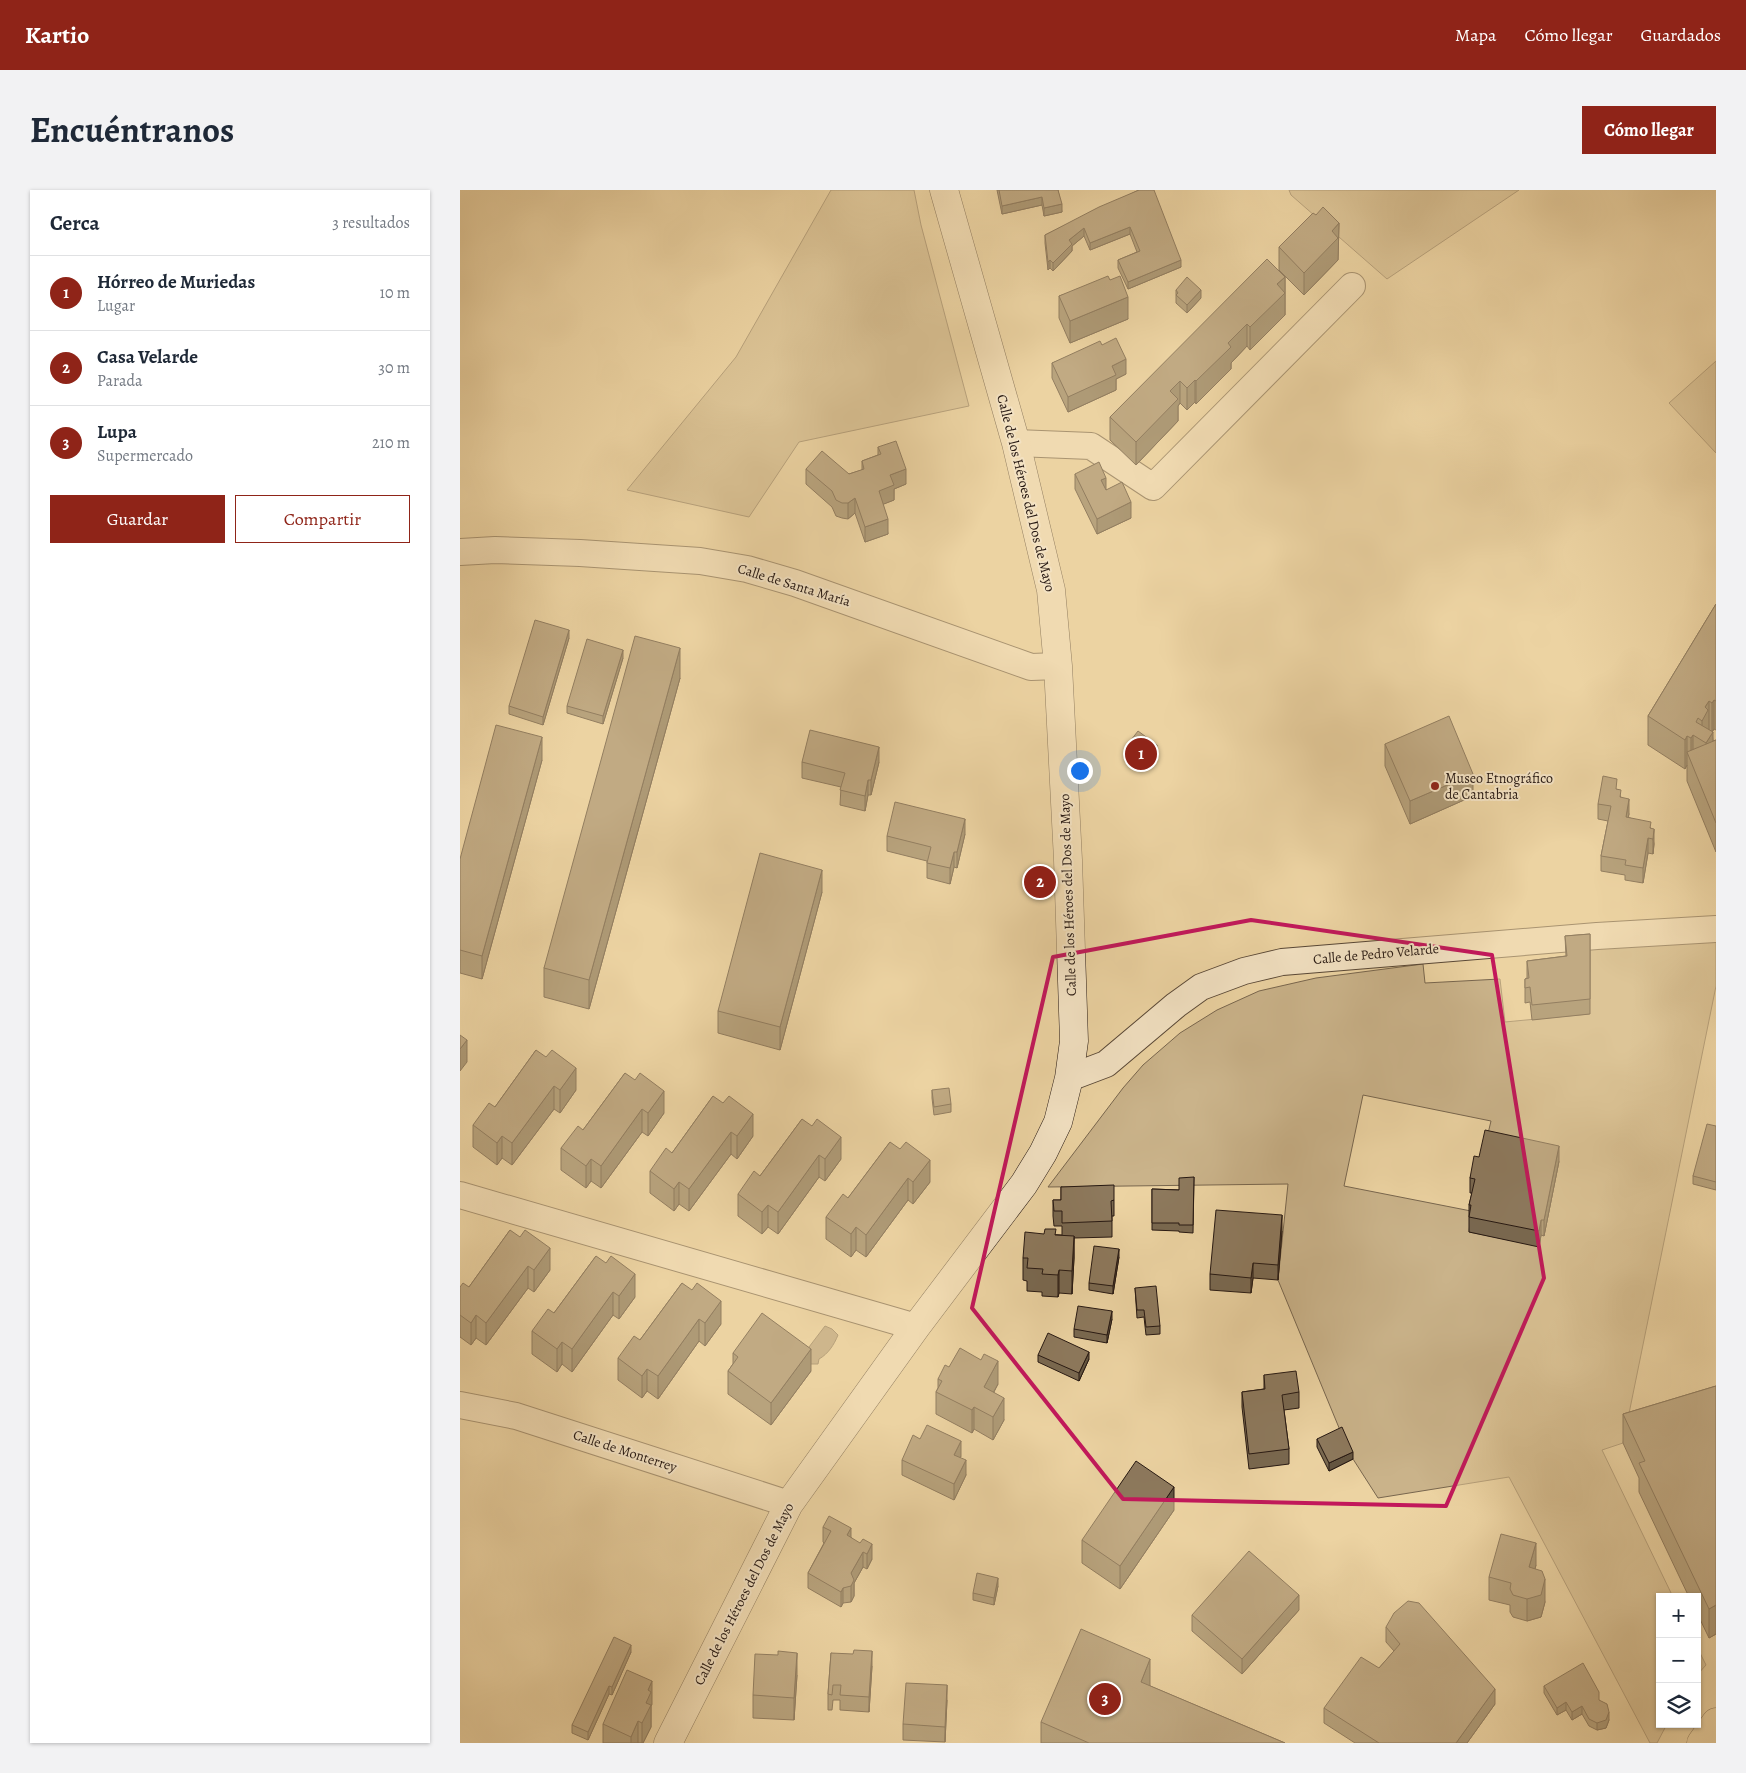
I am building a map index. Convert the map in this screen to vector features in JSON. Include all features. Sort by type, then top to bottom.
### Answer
[{"type":"main road","points":[[1701,1743],[1716,1722]]},
{"type":"street","name":"Calle de los Héroes del Dos de Mayo","points":[[668,1743],[789,1504],[916,1327],[1024,1184],[1043,1153],[1058,1122],[1069,1078],[1074,1040],[1068,860],[1058,666],[1051,590],[1016,443],[944,190]]},
{"type":"street","points":[[1016,443],[1091,446],[1153,487],[1352,286]]},
{"type":"street","name":"Calle de Santa María","points":[[460,552],[495,550],[580,553],[700,561],[747,569],[795,583],[1031,667],[1058,666]]},
{"type":"street","name":"Calle de Pedro Velarde","points":[[1069,1078],[1106,1064],[1176,1005],[1201,987],[1244,971],[1282,962],[1597,936],[1716,929]]},
{"type":"street","points":[[460,1195],[916,1327]]},
{"type":"street","name":"Calle de Monterrey","points":[[460,1405],[516,1416],[789,1504]]},
{"type":"highlighted area","points":[[1251,920],[1492,955],[1544,1278],[1446,1506],[1123,1499],[972,1308],[1053,957]]},
{"type":"shaded area","points":[[831,190],[914,190],[921,225],[969,406],[799,442],[749,517],[627,490],[736,357]]},
{"type":"shaded area","points":[[1289,190],[1519,190],[1387,279],[1291,195]]},
{"type":"shaded area","points":[[1716,361],[1716,453],[1669,403]]},
{"type":"shaded area","points":[[1716,942],[1716,986],[1623,1443],[1602,1450],[1671,1593],[1656,1593],[1656,1728],[1665,1728],[1657,1743],[1650,1743],[1509,1477],[1378,1498],[1353,1459],[1278,1280],[1288,1184],[1048,1187],[1123,1088],[1143,1065],[1180,1033],[1217,1010],[1259,991],[1316,978],[1423,964],[1425,983],[1500,979],[1505,1022],[1589,1014],[1590,949]],"holes":[[[1363,1095],[1491,1121],[1485,1146],[1559,1162],[1544,1235],[1541,1235],[1539,1246],[1469,1232],[1471,1211],[1344,1186]]]},
{"type":"shaded area","points":[[825,1326],[832,1329],[838,1335],[830,1349],[819,1359],[818,1364],[811,1364],[807,1361],[809,1347]]},
{"type":"shaded area","points":[[1701,1655],[1706,1665],[1701,1671]]},
{"type":"building","points":[[999,190],[1058,190],[1062,204],[1044,208],[1042,197],[1002,206]]},
{"type":"building","points":[[1139,190],[1154,190],[1181,260],[1128,282],[1118,260],[1140,251],[1130,227],[1090,243],[1084,228],[1069,240],[1072,244],[1053,263],[1050,260],[1048,262],[1045,235],[1099,207]]},
{"type":"building","points":[[1323,207],[1339,223],[1332,231],[1338,238],[1304,273],[1279,247],[1313,213],[1316,215]]},
{"type":"building","points":[[1267,259],[1285,277],[1277,284],[1285,293],[1250,327],[1247,324],[1228,343],[1231,347],[1196,381],[1187,388],[1180,381],[1170,391],[1178,399],[1136,442],[1110,417]]},
{"type":"building","points":[[1108,276],[1110,280],[1120,276],[1128,297],[1070,321],[1059,296]]},
{"type":"building","points":[[1187,277],[1201,290],[1187,305],[1176,295],[1178,293],[1176,290]]},
{"type":"building","points":[[1116,338],[1126,359],[1112,366],[1116,375],[1068,397],[1052,363],[1100,341],[1102,345]]},
{"type":"building","points":[[896,441],[906,469],[890,475],[894,485],[879,491],[888,519],[865,527],[855,498],[848,503],[836,500],[832,491],[806,469],[822,451],[849,474],[864,469],[862,461],[881,454],[878,447]]},
{"type":"building","points":[[1099,462],[1106,478],[1101,480],[1106,490],[1122,482],[1131,502],[1097,519],[1075,474]]},
{"type":"building","points":[[1716,604],[1716,701],[1714,700],[1712,703],[1709,701],[1705,707],[1708,710],[1702,721],[1698,718],[1696,722],[1713,732],[1706,743],[1693,735],[1691,738],[1687,736],[1685,740],[1648,716]]},
{"type":"building","points":[[535,620],[569,630],[543,717],[509,706]]},
{"type":"building","points":[[635,636],[680,648],[589,980],[544,968]]},
{"type":"building","points":[[587,639],[623,650],[603,716],[567,706]]},
{"type":"building","points":[[1449,716],[1473,774],[1410,801],[1385,744]]},
{"type":"building","points":[[496,725],[542,737],[482,956],[460,950],[460,859]]},
{"type":"building","points":[[810,730],[879,747],[871,780],[868,780],[865,796],[840,790],[845,773],[802,762]]},
{"type":"building","points":[[1138,731],[1157,745],[1143,762],[1125,748]]},
{"type":"building","points":[[1716,740],[1716,823],[1687,752]]},
{"type":"building","points":[[1603,776],[1617,779],[1616,789],[1621,790],[1620,797],[1629,799],[1626,817],[1651,822],[1650,828],[1654,829],[1653,839],[1648,838],[1643,868],[1625,865],[1626,860],[1601,856],[1611,806],[1598,804]]},
{"type":"building","points":[[895,802],[965,819],[957,852],[954,852],[950,868],[927,863],[931,847],[887,836]]},
{"type":"building","points":[[760,853],[822,870],[780,1027],[718,1011]]},
{"type":"building","points":[[1590,934],[1590,999],[1532,1005],[1530,987],[1525,988],[1525,979],[1529,978],[1527,961],[1567,956],[1565,936]]},
{"type":"building","points":[[460,1035],[467,1040],[460,1049]]},
{"type":"building","points":[[536,1050],[546,1057],[552,1050],[576,1068],[560,1090],[554,1086],[512,1143],[502,1136],[497,1143],[473,1125],[489,1103],[495,1107]]},
{"type":"building","points":[[625,1073],[635,1080],[640,1073],[664,1091],[648,1113],[642,1109],[601,1166],[591,1159],[586,1166],[561,1148],[578,1126],[583,1130]]},
{"type":"building","points":[[949,1088],[951,1104],[934,1107],[932,1090]]},
{"type":"building","points":[[713,1096],[723,1103],[729,1096],[753,1114],[737,1136],[731,1132],[689,1189],[679,1182],[674,1189],[650,1171],[666,1148],[672,1153]]},
{"type":"building","points":[[802,1119],[812,1126],[817,1119],[841,1137],[825,1159],[819,1155],[778,1212],[768,1205],[762,1212],[738,1194],[754,1171],[760,1176]]},
{"type":"building","points":[[1707,1124],[1716,1126],[1716,1182],[1693,1176]]},
{"type":"building","points":[[1485,1130],[1559,1146],[1544,1220],[1541,1220],[1539,1231],[1469,1217],[1471,1205],[1469,1205],[1475,1179],[1470,1178],[1474,1156],[1479,1157]]},
{"type":"building","points":[[890,1142],[900,1149],[906,1142],[930,1160],[913,1182],[908,1178],[866,1235],[856,1227],[851,1234],[826,1217],[843,1194],[848,1198]]},
{"type":"building","points":[[1194,1177],[1193,1225],[1152,1223],[1152,1189],[1179,1190],[1179,1178]]},
{"type":"building","points":[[1114,1185],[1114,1200],[1111,1201],[1112,1221],[1062,1223],[1062,1211],[1054,1211],[1053,1200],[1061,1200],[1061,1187]]},
{"type":"building","points":[[1216,1210],[1282,1215],[1278,1265],[1253,1263],[1251,1278],[1210,1274]]},
{"type":"building","points":[[1045,1229],[1056,1229],[1055,1235],[1074,1236],[1072,1271],[1059,1270],[1058,1275],[1042,1274],[1043,1269],[1027,1268],[1028,1258],[1023,1258],[1025,1232],[1044,1234]]},
{"type":"building","points":[[510,1230],[520,1237],[525,1230],[550,1248],[534,1270],[528,1266],[486,1323],[476,1315],[471,1323],[460,1315],[460,1287],[463,1283],[469,1287]]},
{"type":"building","points":[[1094,1246],[1119,1249],[1113,1286],[1089,1283]]},
{"type":"building","points":[[596,1256],[606,1263],[611,1256],[635,1274],[619,1296],[613,1292],[572,1349],[562,1342],[557,1349],[532,1331],[548,1309],[554,1313]]},
{"type":"building","points":[[682,1283],[692,1290],[697,1283],[721,1301],[705,1323],[699,1319],[658,1376],[647,1369],[642,1376],[618,1358],[634,1336],[640,1340]]},
{"type":"building","points":[[1156,1286],[1160,1326],[1146,1327],[1144,1310],[1137,1310],[1135,1288]]},
{"type":"building","points":[[1078,1306],[1112,1311],[1107,1335],[1074,1329]]},
{"type":"building","points":[[762,1313],[811,1349],[771,1403],[728,1371],[738,1357],[733,1353]]},
{"type":"building","points":[[1048,1333],[1089,1352],[1079,1373],[1038,1355]]},
{"type":"building","points":[[960,1348],[981,1360],[984,1354],[998,1361],[984,1387],[1004,1398],[993,1417],[974,1407],[972,1410],[936,1392],[942,1381],[938,1379],[945,1365],[949,1367]]},
{"type":"building","points":[[1296,1371],[1299,1392],[1282,1395],[1289,1449],[1249,1454],[1242,1392],[1265,1389],[1264,1375]]},
{"type":"building","points":[[1716,1386],[1716,1605],[1709,1609],[1639,1463],[1645,1461],[1623,1414]]},
{"type":"building","points":[[927,1425],[961,1441],[954,1455],[966,1460],[954,1484],[902,1460],[913,1435],[920,1439]]},
{"type":"building","points":[[1342,1427],[1353,1452],[1329,1463],[1317,1439]]},
{"type":"building","points":[[1136,1461],[1174,1487],[1120,1566],[1082,1540]]},
{"type":"building","points":[[829,1516],[851,1528],[847,1535],[860,1543],[863,1539],[872,1544],[867,1554],[863,1552],[851,1573],[854,1580],[851,1586],[843,1588],[841,1592],[808,1573],[831,1531],[823,1527]]},
{"type":"building","points":[[1501,1534],[1536,1543],[1529,1567],[1542,1571],[1545,1579],[1541,1595],[1527,1599],[1513,1595],[1510,1589],[1511,1583],[1489,1577]]},
{"type":"building","points":[[1249,1551],[1299,1595],[1242,1659],[1192,1615]]},
{"type":"building","points":[[977,1573],[998,1578],[994,1598],[973,1593]]},
{"type":"building","points":[[1408,1601],[1419,1603],[1495,1689],[1456,1743],[1379,1743],[1324,1708],[1361,1657],[1379,1668],[1400,1644],[1386,1627],[1394,1613]]},
{"type":"building","points":[[1081,1629],[1150,1659],[1141,1682],[1285,1743],[1089,1743],[1041,1722]]},
{"type":"building","points":[[614,1637],[631,1645],[612,1687],[609,1686],[588,1732],[572,1725]]},
{"type":"building","points":[[854,1650],[872,1651],[869,1697],[840,1695],[841,1685],[833,1685],[832,1695],[828,1694],[831,1653],[853,1654]]},
{"type":"building","points":[[778,1651],[797,1653],[794,1698],[753,1695],[755,1654],[778,1655]]},
{"type":"building","points":[[1583,1663],[1599,1692],[1599,1700],[1607,1704],[1609,1712],[1606,1720],[1597,1723],[1589,1719],[1582,1706],[1572,1712],[1566,1702],[1557,1708],[1544,1686]]},
{"type":"building","points":[[627,1670],[652,1681],[648,1690],[651,1692],[646,1703],[651,1705],[642,1723],[638,1721],[631,1737],[603,1724]]},
{"type":"building","points":[[906,1683],[947,1685],[945,1727],[903,1724]]},
{"type":"place","name":"Hórreo de Muriedas","points":[[1141,754]]},
{"type":"place","name":"Museo Etnográfico de Cantabria","points":[[1435,786]]},
{"type":"place","name":"Casa Velarde","points":[[1040,882]]},
{"type":"place","name":"Lupa","points":[[1105,1699]]}]
